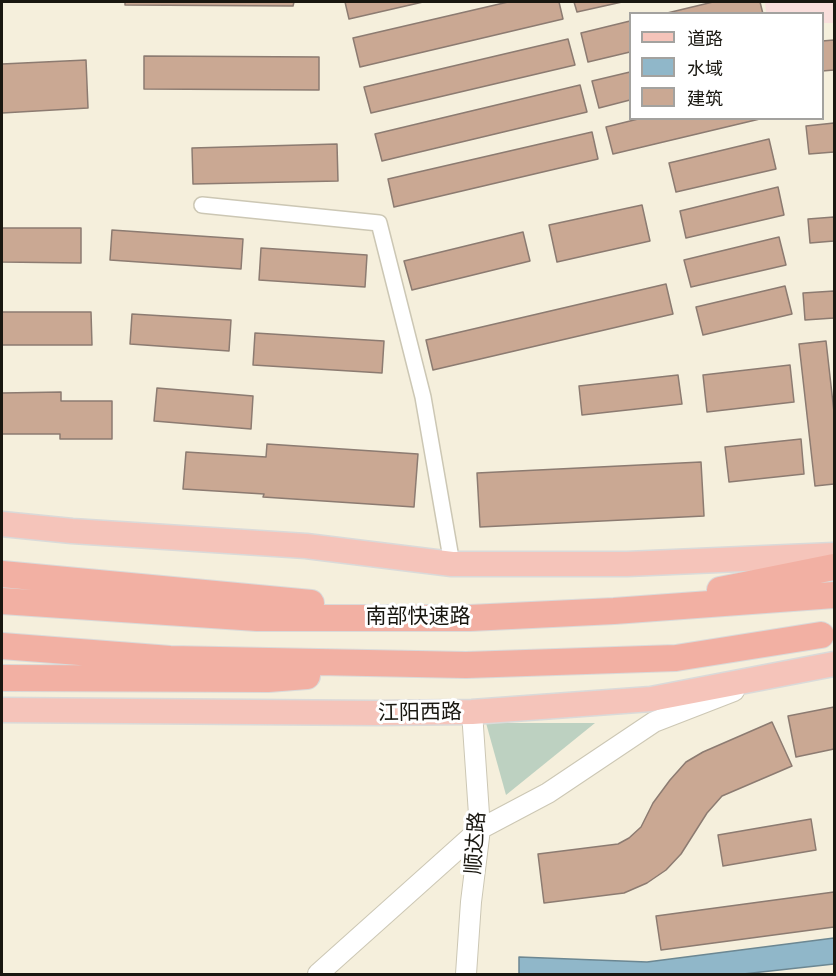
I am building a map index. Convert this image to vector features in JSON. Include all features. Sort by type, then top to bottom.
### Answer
[{"type":"highway","points":[[614,611],[834,567]]},
{"type":"highway","points":[[5,575],[470,618]]},
{"type":"highway","name":"南部快速路","points":[[2,601],[257,618],[470,618],[614,611],[834,595]]},
{"type":"highway","points":[[2,677],[28,679],[268,679],[466,665],[676,658],[821,635]]},
{"type":"highway","points":[[2,646],[170,659],[466,665]]},
{"type":"main road","points":[[2,524],[72,531],[306,546],[452,564],[627,564],[834,555]]},
{"type":"main road","name":"江阳西路","points":[[2,710],[377,714],[472,712],[651,699],[834,664]]},
{"type":"street","points":[[202,205],[379,223],[423,397],[452,564]]},
{"type":"street","points":[[318,975],[480,829],[548,792],[654,722],[771,676]]},
{"type":"street","name":"顺达路","points":[[466,975],[471,902],[480,829],[472,712]]},
{"type":"shaded area","points":[[765,2],[834,2],[834,23],[824,23],[824,12],[766,12]]},
{"type":"green space","points":[[486,723],[595,723],[506,795]]},
{"type":"water","points":[[834,938],[834,964],[743,974],[519,974],[519,957],[647,962]]},
{"type":"building","points":[[125,2],[294,2],[293,6],[125,5]]},
{"type":"building","points":[[345,2],[423,2],[349,19]]},
{"type":"building","points":[[508,2],[559,2],[563,19],[360,67],[353,38]]},
{"type":"building","points":[[574,2],[622,2],[577,12]]},
{"type":"building","points":[[713,2],[760,2],[762,12],[671,12]]},
{"type":"building","points":[[629,21],[629,52],[588,62],[581,33]]},
{"type":"building","points":[[568,39],[575,65],[371,113],[364,87]]},
{"type":"building","points":[[834,40],[834,70],[824,71],[824,41]]},
{"type":"building","points":[[144,56],[319,57],[319,90],[144,89]]},
{"type":"building","points":[[86,60],[88,108],[2,113],[2,64]]},
{"type":"building","points":[[629,72],[629,100],[599,108],[592,81]]},
{"type":"building","points":[[580,85],[587,112],[382,161],[375,134]]},
{"type":"building","points":[[634,120],[756,120],[613,154],[606,127]]},
{"type":"building","points":[[834,123],[834,152],[809,154],[806,126]]},
{"type":"building","points":[[592,132],[598,159],[394,207],[388,179]]},
{"type":"building","points":[[769,139],[776,169],[676,192],[669,163]]},
{"type":"building","points":[[337,144],[338,181],[193,184],[192,148]]},
{"type":"building","points":[[778,187],[784,215],[686,238],[680,211]]},
{"type":"building","points":[[642,205],[650,241],[557,262],[549,225]]},
{"type":"building","points":[[834,217],[834,241],[810,243],[808,219]]},
{"type":"building","points":[[2,228],[81,228],[81,263],[2,262]]},
{"type":"building","points":[[112,230],[243,239],[241,269],[110,260]]},
{"type":"building","points":[[523,232],[530,261],[412,290],[404,261]]},
{"type":"building","points":[[779,237],[786,265],[691,287],[684,260]]},
{"type":"building","points":[[261,248],[367,255],[365,287],[259,280]]},
{"type":"building","points":[[666,284],[673,314],[433,370],[426,340]]},
{"type":"building","points":[[785,286],[792,314],[703,335],[696,307]]},
{"type":"building","points":[[834,291],[834,318],[805,320],[803,293]]},
{"type":"building","points":[[2,312],[91,312],[92,345],[2,345]]},
{"type":"building","points":[[132,314],[231,320],[229,351],[130,344]]},
{"type":"building","points":[[255,333],[384,341],[382,373],[253,365]]},
{"type":"building","points":[[826,341],[834,412],[834,484],[815,486],[799,344]]},
{"type":"building","points":[[790,365],[794,402],[707,412],[703,375]]},
{"type":"building","points":[[678,375],[682,404],[582,415],[579,386]]},
{"type":"building","points":[[157,388],[253,396],[251,429],[154,421]]},
{"type":"building","points":[[61,392],[61,401],[112,401],[112,439],[60,439],[60,434],[2,434],[2,393]]},
{"type":"building","points":[[801,439],[804,474],[729,482],[725,447]]},
{"type":"building","points":[[267,444],[418,454],[414,507],[183,489],[186,452],[266,457]]},
{"type":"building","points":[[701,462],[704,516],[480,527],[477,473]]},
{"type":"building","points":[[834,707],[834,749],[796,757],[788,716]]},
{"type":"building","points":[[772,722],[792,766],[722,796],[707,813],[681,854],[666,870],[647,883],[624,893],[544,903],[538,854],[618,844],[629,838],[641,827],[653,803],[686,762],[703,752]]},
{"type":"building","points":[[811,819],[816,850],[723,866],[718,835]]},
{"type":"building","points":[[834,892],[834,927],[661,950],[656,916]]}]
